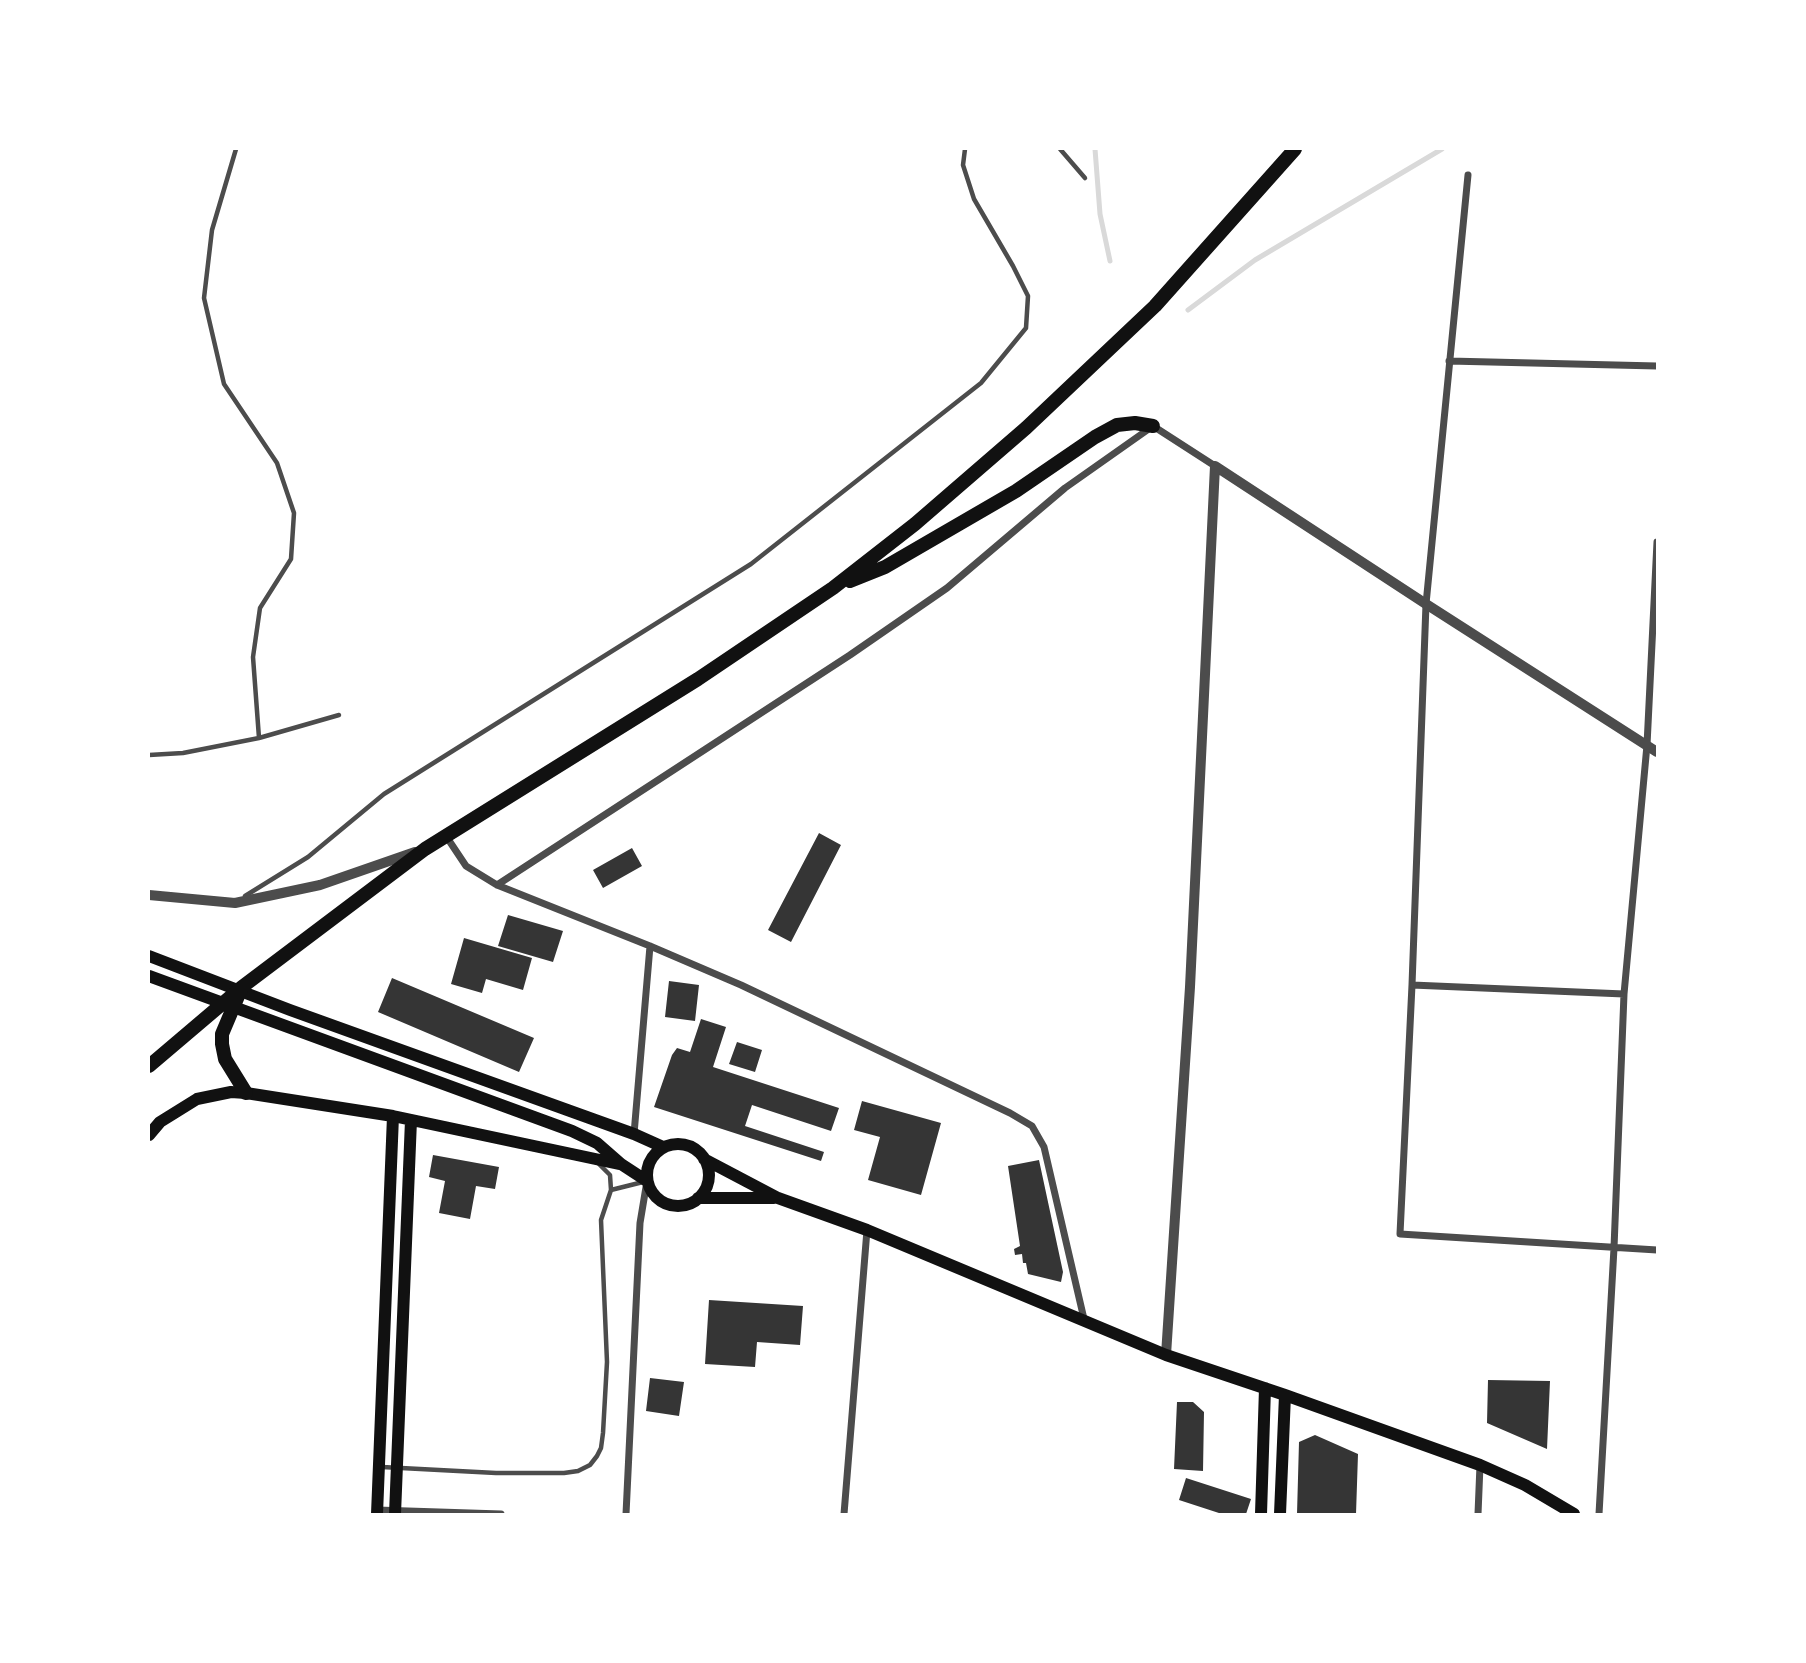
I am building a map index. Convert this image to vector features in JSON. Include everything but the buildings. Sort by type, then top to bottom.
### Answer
[{"type":"highway","points":[[149,1066],[242,987],[425,849],[698,679],[833,588],[915,524],[1026,428],[1154,306],[1290,154],[1302,149]]},
{"type":"highway","points":[[833,588],[885,567],[1016,491],[1117,425],[1135,423],[1153,426]]},
{"type":"highway","points":[[242,987],[222,1034],[222,1044],[225,1059],[246,1093]]},
{"type":"main road","points":[[153,958],[634,1133],[663,1147]]},
{"type":"main road","points":[[149,976],[572,1131],[597,1143],[621,1164],[647,1181]]},
{"type":"main road","points":[[149,1135],[160,1122],[197,1099],[231,1092],[393,1116],[621,1164]]},
{"type":"main road","points":[[377,1512],[393,1116]]},
{"type":"main road","points":[[395,1512],[411,1120]]},
{"type":"main road","points":[[704,1159],[709,1175],[704,1191],[698,1198],[687,1204],[674,1206],[662,1202],[652,1193],[647,1181],[651,1158],[663,1147],[686,1145],[696,1150],[704,1159],[778,1198],[867,1230],[1166,1355],[1480,1465],[1525,1485],[1574,1514]]},
{"type":"main road","points":[[698,1198],[778,1198]]},
{"type":"main road","points":[[1261,1514],[1265,1388]]},
{"type":"main road","points":[[1280,1514],[1285,1395]]},
{"type":"street","points":[[1468,175],[1426,604],[1400,1234],[1657,1250]]},
{"type":"street","points":[[1449,361],[1657,366]]},
{"type":"street","points":[[497,885],[850,655],[947,588],[1065,488],[1153,426],[1657,752]]},
{"type":"street","points":[[1166,1355],[1190,987],[1215,466]]},
{"type":"street","points":[[1599,1514],[1614,1248],[1624,994],[1647,745],[1657,542]]},
{"type":"street","points":[[446,836],[466,866],[497,885],[741,985],[1010,1113],[1032,1126],[1044,1147],[1084,1322]]},
{"type":"street","points":[[149,895],[235,902],[320,885],[425,849]]},
{"type":"street","points":[[634,1133],[650,946]]},
{"type":"street","points":[[1412,985],[1624,994]]},
{"type":"street","points":[[149,1055],[165,1051]]},
{"type":"street","points":[[626,1514],[640,1223],[647,1181]]},
{"type":"street","points":[[844,1514],[867,1230]]},
{"type":"street","points":[[1478,1514],[1480,1465]]},
{"type":"street","points":[[377,1512],[501,1514]]},
{"type":"lane","points":[[236,149],[212,230],[204,298],[224,384],[277,463],[294,513],[291,559],[260,608],[253,657],[259,738]]},
{"type":"lane","points":[[235,902],[308,857],[384,794],[751,564],[981,383],[1026,328],[1028,296],[974,199],[963,165],[965,149]]},
{"type":"lane","points":[[1060,149],[1085,178]]},
{"type":"lane","points":[[149,755],[183,754],[259,738],[339,715]]},
{"type":"lane","points":[[379,1467],[496,1473],[564,1473],[578,1471],[590,1465],[597,1456],[603,1433],[607,1362],[601,1220],[611,1189],[610,1175],[594,1159]]},
{"type":"lane","points":[[611,1189],[647,1181]]},
{"type":"waterway","points":[[1095,149],[1100,214],[1110,261]]},
{"type":"waterway","points":[[1188,310],[1255,260],[1442,149]]}]
